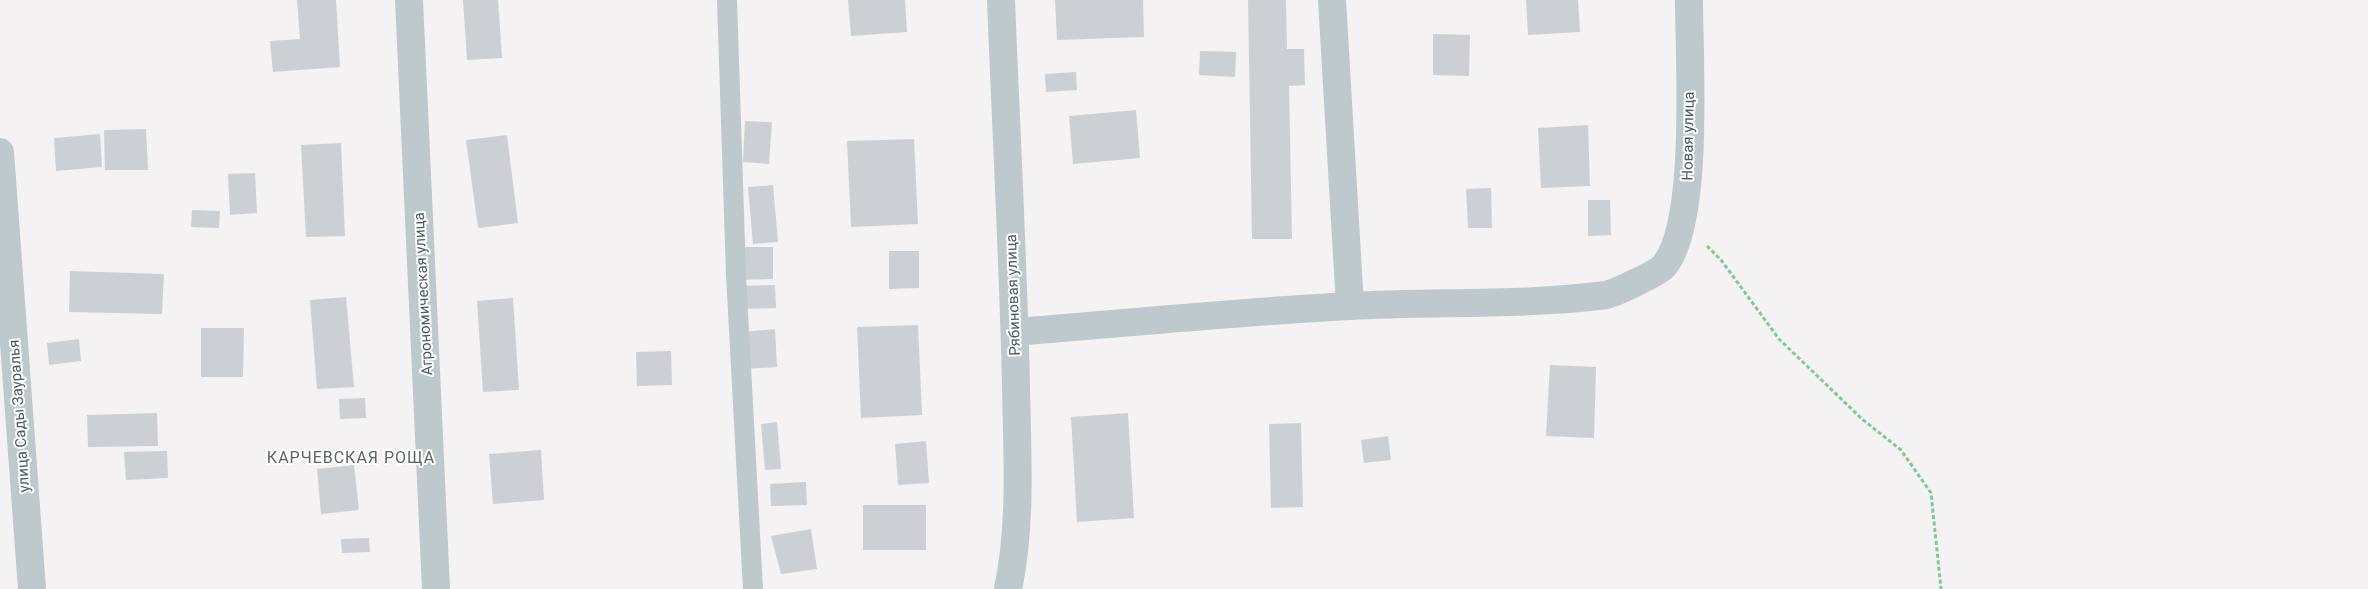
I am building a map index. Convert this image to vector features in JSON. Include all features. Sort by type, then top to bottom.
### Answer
[{"type":"street","name":"Агрономическая улица","points":[[409,0],[436,589]]},
{"type":"street","name":"Рябиновая улица","points":[[1001,0],[1015,332],[1017,481],[1013,567],[1008,589]]},
{"type":"street","points":[[1015,332],[1350,306],[1332,0]]},
{"type":"street","name":"Новая улица","points":[[1350,306],[1529,301],[1609,294],[1663,268],[1675,248],[1682,223],[1689,166],[1689,0]]},
{"type":"street","name":"улица Сады Зауралья","points":[[0,152],[32,589]]},
{"type":"lane","points":[[727,0],[736,274],[754,589]]},
{"type":"path","points":[[1682,223],[1721,260],[1779,339],[1862,420],[1901,450],[1931,493],[1940,589]]},
{"type":"building","points":[[297,0],[336,0],[340,67],[273,72],[270,41],[300,39]]},
{"type":"building","points":[[463,0],[498,0],[502,58],[467,60]]},
{"type":"building","points":[[848,0],[905,0],[907,32],[851,36]]},
{"type":"building","points":[[1055,0],[1143,0],[1144,37],[1057,40]]},
{"type":"building","points":[[1248,0],[1286,0],[1287,49],[1304,49],[1305,85],[1289,86],[1292,239],[1252,239]]},
{"type":"building","points":[[1526,0],[1578,0],[1580,32],[1528,35]]},
{"type":"building","points":[[1433,34],[1470,35],[1469,76],[1433,75]]},
{"type":"building","points":[[1200,51],[1236,52],[1235,77],[1199,75]]},
{"type":"building","points":[[1076,72],[1077,90],[1046,92],[1045,74]]},
{"type":"building","points":[[1136,110],[1140,158],[1073,164],[1069,116]]},
{"type":"building","points":[[745,121],[772,122],[769,164],[743,162]]},
{"type":"building","points":[[1588,125],[1590,186],[1541,188],[1538,128]]},
{"type":"building","points":[[146,129],[148,170],[105,170],[104,130]]},
{"type":"building","points":[[100,134],[102,167],[56,171],[54,138]]},
{"type":"building","points":[[507,135],[518,223],[478,228],[466,140]]},
{"type":"building","points":[[914,139],[918,224],[851,227],[847,141]]},
{"type":"building","points":[[341,143],[345,236],[306,237],[301,145]]},
{"type":"building","points":[[255,173],[257,213],[230,215],[228,174]]},
{"type":"building","points":[[773,185],[778,242],[753,244],[748,187]]},
{"type":"building","points":[[1491,188],[1492,228],[1468,228],[1466,189]]},
{"type":"building","points":[[1588,200],[1610,200],[1611,235],[1588,236]]},
{"type":"building","points":[[192,210],[220,211],[219,228],[191,227]]},
{"type":"building","points":[[737,247],[773,247],[773,279],[738,280]]},
{"type":"building","points":[[889,251],[919,251],[919,288],[889,289]]},
{"type":"building","points":[[70,271],[164,274],[162,314],[69,312]]},
{"type":"building","points":[[775,285],[776,308],[741,309],[740,286]]},
{"type":"building","points":[[346,297],[354,387],[317,389],[310,300]]},
{"type":"building","points":[[513,298],[519,390],[483,392],[477,301]]},
{"type":"building","points":[[918,325],[922,415],[861,418],[857,327]]},
{"type":"building","points":[[201,328],[244,328],[243,377],[201,377]]},
{"type":"building","points":[[775,329],[777,367],[744,369],[742,332]]},
{"type":"building","points":[[79,339],[81,361],[49,365],[47,343]]},
{"type":"building","points":[[671,351],[672,385],[637,386],[636,352]]},
{"type":"building","points":[[1550,365],[1596,367],[1594,438],[1546,436]]},
{"type":"building","points":[[365,398],[366,418],[340,419],[339,399]]},
{"type":"building","points":[[157,413],[158,446],[88,447],[87,415]]},
{"type":"building","points":[[1128,413],[1134,518],[1077,522],[1071,417]]},
{"type":"building","points":[[777,422],[781,469],[765,470],[761,424]]},
{"type":"building","points":[[1301,423],[1303,507],[1271,508],[1269,424]]},
{"type":"building","points":[[1388,436],[1391,460],[1364,463],[1361,440]]},
{"type":"building","points":[[926,441],[929,483],[898,485],[895,444]]},
{"type":"building","points":[[541,450],[544,500],[493,504],[489,454]]},
{"type":"building","points":[[167,451],[168,478],[126,480],[124,452]]},
{"type":"building","points":[[354,465],[359,510],[321,514],[317,469]]},
{"type":"building","points":[[806,482],[807,505],[771,506],[770,484]]},
{"type":"building","points":[[863,505],[926,505],[926,550],[863,550]]},
{"type":"building","points":[[811,529],[817,569],[781,574],[771,536]]},
{"type":"building","points":[[369,538],[370,552],[342,553],[341,539]]},
{"type":"district","name":"КАРЧЕВСКАЯ РОЩА","points":[[351,457]]}]
